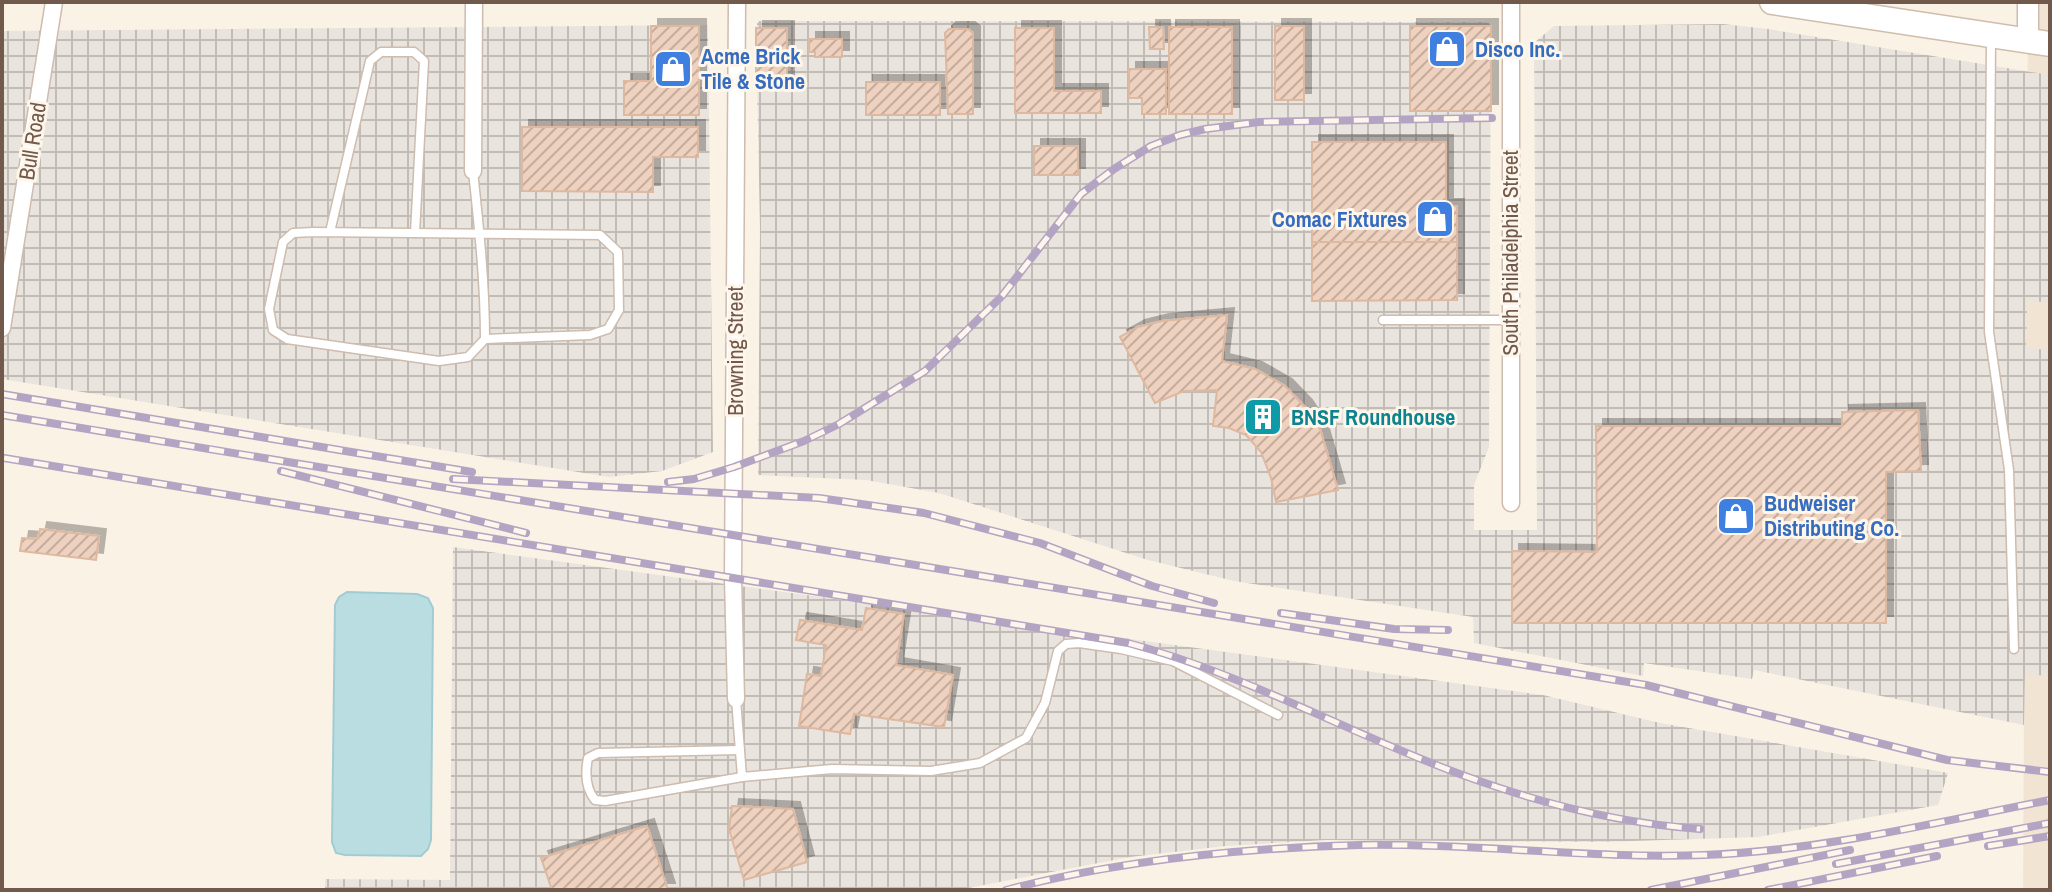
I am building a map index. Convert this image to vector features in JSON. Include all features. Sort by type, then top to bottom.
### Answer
[{"type":"main road","points":[[1772,2],[1899,17],[2039,43]]},
{"type":"street","name":"Bull Road","points":[[2,328],[54,2]]},
{"type":"street","points":[[473,171],[474,2]]},
{"type":"street","name":"Browning Street","points":[[736,699],[733,578],[737,2]]},
{"type":"street","name":"South Philadelphia Street","points":[[1511,2],[1511,503]]},
{"type":"street","points":[[2028,2],[2039,43]]},
{"type":"lane","points":[[1991,36],[1989,332],[2009,470],[2014,649]]},
{"type":"lane","points":[[330,232],[370,61],[381,52],[414,52],[424,61],[415,233]]},
{"type":"lane","points":[[473,171],[480,234],[485,339]]},
{"type":"lane","points":[[293,233],[415,233],[600,235],[618,252],[619,310],[608,329],[590,335],[485,339],[468,357],[439,361],[287,339],[273,330],[269,309],[283,242],[293,233]]},
{"type":"lane","points":[[1383,320],[1510,320]]},
{"type":"lane","points":[[740,750],[598,753],[588,758],[589,793],[595,800],[605,801],[742,777],[832,769],[931,771],[980,763],[1026,738],[1045,703],[1058,651],[1066,644],[1121,649],[1173,661],[1278,715]]},
{"type":"lane","points":[[736,699],[742,777]]},
{"type":"shaded area","points":[[2028,2],[2050,2],[2050,890],[2023,890]]},
{"type":"shaded area","points":[[758,21],[1488,22],[1491,26],[1489,447],[1474,485],[1474,530],[1537,530],[1534,43],[1554,26],[1723,24],[2050,75],[2050,303],[2027,300],[2026,347],[2050,351],[2050,677],[2025,673],[2024,725],[1754,670],[1752,679],[1644,663],[1643,676],[1474,643],[1473,617],[1234,581],[1148,560],[939,493],[866,480],[758,475]]},
{"type":"shaded area","points":[[708,25],[713,452],[662,471],[609,477],[2,379],[2,31]]},
{"type":"shaded area","points":[[453,547],[1543,695],[1660,723],[1948,773],[1938,805],[1758,837],[1600,842],[1326,840],[1226,846],[1130,857],[958,890],[325,890],[325,879],[450,880]]},
{"type":"water","points":[[347,592],[417,594],[428,598],[433,608],[431,840],[421,856],[345,855],[336,853],[332,842],[335,605],[339,597]]},
{"type":"building","points":[[651,26],[699,26],[699,115],[624,115],[624,81],[651,81]]},
{"type":"building","points":[[1275,26],[1304,26],[1304,100],[1275,100]]},
{"type":"building","points":[[1410,26],[1491,26],[1491,111],[1410,111]]},
{"type":"building","points":[[1149,27],[1163,27],[1164,49],[1150,49]]},
{"type":"building","points":[[1169,27],[1232,27],[1232,114],[1169,114]]},
{"type":"building","points":[[756,28],[787,28],[787,87],[756,87]]},
{"type":"building","points":[[1015,28],[1054,28],[1054,91],[1101,91],[1101,113],[1015,113]]},
{"type":"building","points":[[949,29],[968,29],[973,33],[973,114],[948,114],[945,33]]},
{"type":"building","points":[[809,39],[842,39],[842,57],[815,57],[815,52],[809,52]]},
{"type":"building","points":[[1129,69],[1166,69],[1166,114],[1142,114],[1142,98],[1129,98]]},
{"type":"building","points":[[866,82],[940,82],[940,115],[866,115]]},
{"type":"building","points":[[522,127],[698,127],[698,157],[653,157],[653,192],[522,191]]},
{"type":"building","points":[[1312,142],[1446,142],[1446,206],[1457,206],[1457,242],[1312,242]]},
{"type":"building","points":[[1034,146],[1078,146],[1078,175],[1034,175]]},
{"type":"building","points":[[1312,242],[1457,242],[1457,300],[1312,301]]},
{"type":"building","name":"BNSF Roundhouse","points":[[1227,315],[1222,361],[1255,369],[1285,386],[1305,407],[1320,429],[1338,490],[1276,502],[1261,452],[1246,435],[1213,426],[1217,390],[1184,391],[1155,403],[1120,337],[1138,327],[1162,321]]},
{"type":"building","points":[[1918,410],[1921,471],[1886,472],[1886,623],[1512,623],[1512,551],[1597,552],[1596,426],[1842,426],[1842,412]]},
{"type":"building","points":[[40,529],[99,536],[96,560],[20,551],[22,538],[38,539]]},
{"type":"building","points":[[866,608],[904,614],[896,665],[953,675],[944,727],[854,714],[850,734],[799,726],[807,674],[821,676],[826,645],[796,640],[800,620],[862,630]]},
{"type":"building","points":[[732,806],[793,809],[807,862],[744,880],[729,829]]},
{"type":"building","points":[[647,826],[668,890],[552,890],[541,858]]},
{"type":"railway","points":[[668,482],[694,479],[734,467],[804,441],[839,424],[925,371],[1002,296],[1081,194],[1151,146],[1205,129],[1259,122],[1492,118]]},
{"type":"railway","points":[[2,394],[472,472]]},
{"type":"railway","points":[[2,415],[1646,685],[1947,760],[2050,772]]},
{"type":"railway","points":[[4,458],[1128,643],[1222,674],[1404,752],[1497,787],[1598,814],[1700,829]]},
{"type":"railway","points":[[281,471],[526,533]]},
{"type":"railway","points":[[453,479],[819,498],[924,513],[1040,543],[1152,586],[1214,603]]},
{"type":"railway","points":[[1281,613],[1394,629],[1448,630]]},
{"type":"railway","points":[[1006,890],[1137,863],[1315,847],[1445,846],[1661,856],[1748,852],[1835,842],[2050,800]]},
{"type":"railway","points":[[1836,864],[2050,823]]},
{"type":"railway","points":[[1988,846],[2050,836]]},
{"type":"railway","points":[[1651,890],[1850,850]]},
{"type":"railway","points":[[1768,890],[1937,856]]},
{"type":"place","name":"Disco Inc.","points":[[1447,49]]},
{"type":"place","name":"Acme Brick Tile & Stone","points":[[673,69]]},
{"type":"place","name":"Comac Fixtures","points":[[1435,219]]},
{"type":"place","name":"BNSF Roundhouse","points":[[1263,417]]},
{"type":"place","name":"Budweiser Distributing Co.","points":[[1736,516]]}]
